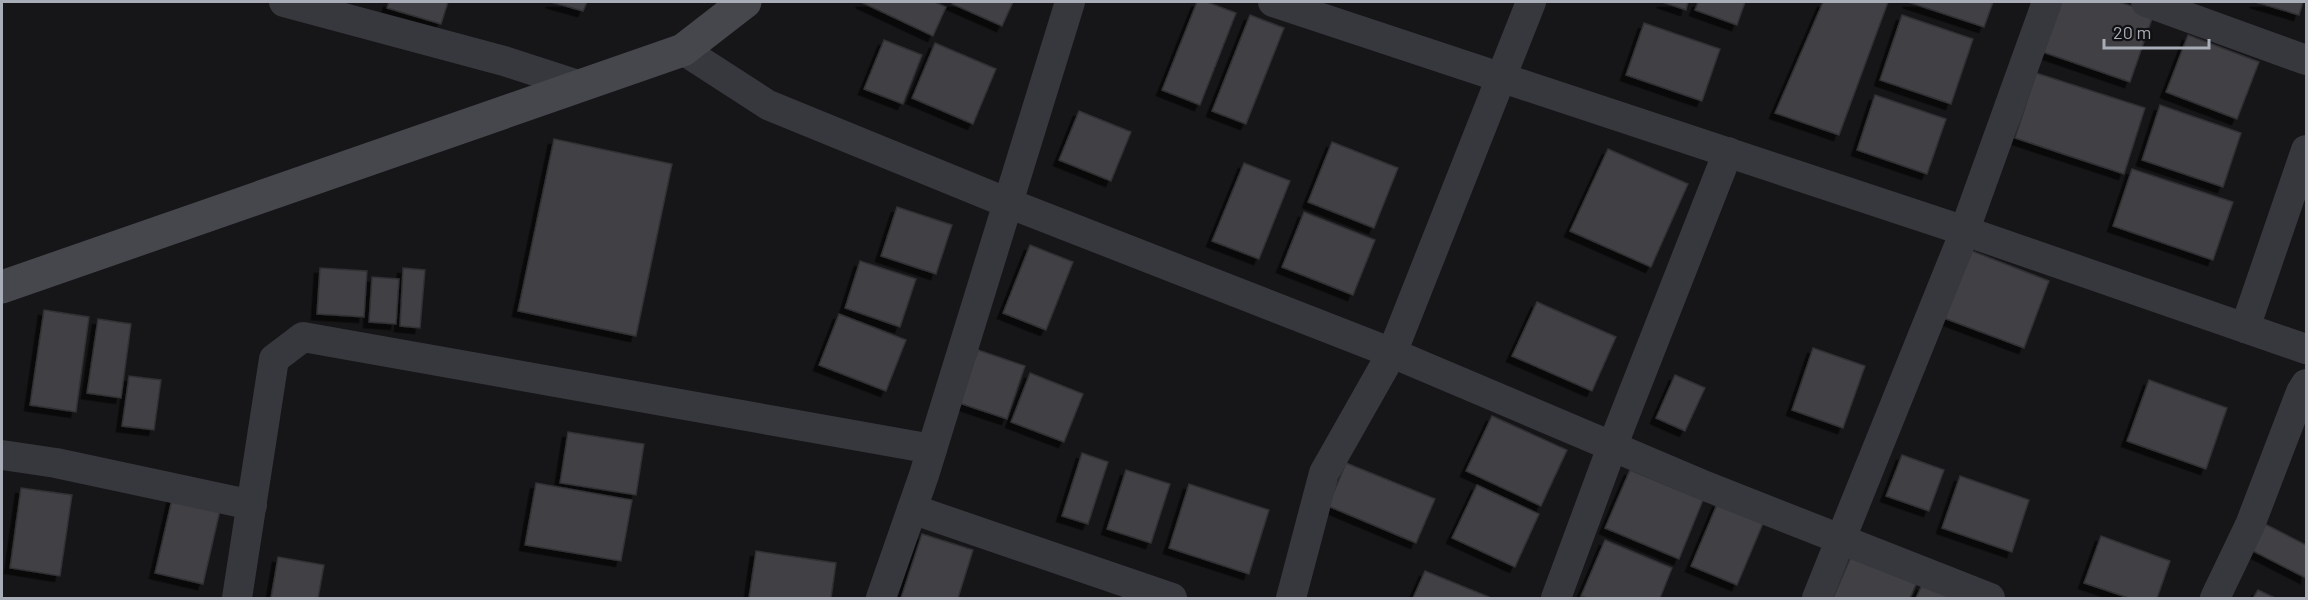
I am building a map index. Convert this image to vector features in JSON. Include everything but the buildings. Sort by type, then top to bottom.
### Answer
[{"type":"street","points":[[284,2],[504,61],[580,86]]},
{"type":"street","points":[[2,286],[683,50],[745,2]]},
{"type":"street","points":[[881,598],[932,449],[1070,2]]},
{"type":"street","points":[[1273,2],[1965,231],[2307,349]]},
{"type":"street","points":[[1291,598],[1324,473],[1392,352],[1531,2]]},
{"type":"street","points":[[1817,598],[1965,231],[2047,2]]},
{"type":"street","points":[[2146,2],[2307,60]]},
{"type":"street","points":[[683,50],[768,105],[1008,203],[1392,352],[1612,447],[1990,598]]},
{"type":"street","points":[[2245,328],[2307,150]]},
{"type":"street","points":[[1556,598],[1612,447],[1728,152]]},
{"type":"street","points":[[237,598],[274,360],[303,338],[932,449]]},
{"type":"street","points":[[2215,598],[2250,525],[2301,392],[2307,384]]},
{"type":"street","points":[[2,455],[56,463],[252,505]]},
{"type":"street","points":[[912,509],[1172,598]]}]
